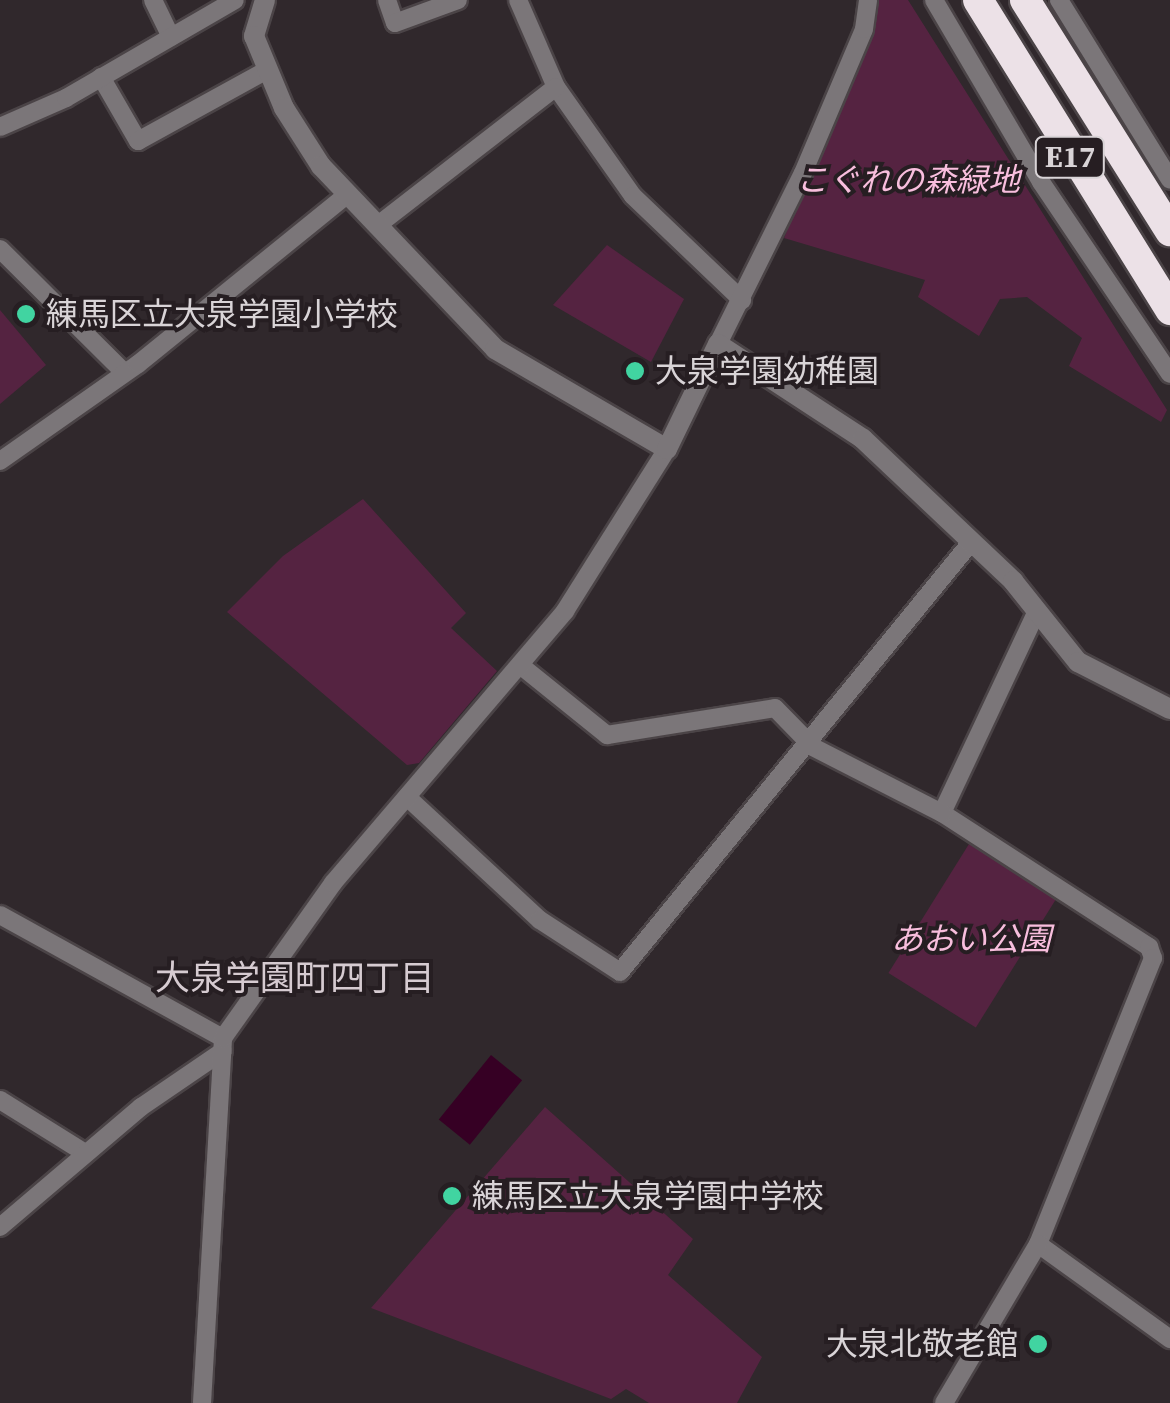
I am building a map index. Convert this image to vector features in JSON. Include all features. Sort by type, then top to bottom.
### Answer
[{"type":"highway","name":"E17","points":[[978,0],[1170,310]]},
{"type":"highway","name":"E17","points":[[1025,0],[1170,231]]},
{"type":"street","points":[[153,0],[171,37]]},
{"type":"street","points":[[0,126],[101,78],[236,0],[267,70],[321,166],[495,349],[666,448]]},
{"type":"street","points":[[254,36],[264,0]]},
{"type":"street","points":[[387,0],[394,23],[458,0]]},
{"type":"street","points":[[518,0],[556,87],[633,196],[746,293]]},
{"type":"street","points":[[0,1227],[223,1044],[333,883],[520,665],[618,534],[746,293],[856,47],[868,0]]},
{"type":"street","points":[[934,0],[1041,182],[1170,374]]},
{"type":"street","points":[[1059,0],[1170,180]]},
{"type":"street","points":[[101,78],[138,141],[267,70]]},
{"type":"street","points":[[378,225],[556,87]]},
{"type":"street","points":[[0,461],[124,372],[347,194]]},
{"type":"street","points":[[0,249],[124,372]]},
{"type":"street","points":[[718,344],[862,439],[972,541],[1078,662],[1170,709]]},
{"type":"street","points":[[406,796],[540,920],[620,972],[972,541]]},
{"type":"street","points":[[942,813],[1037,611]]},
{"type":"street","points":[[520,665],[607,734],[775,708],[807,739],[942,813],[1150,947],[1153,958],[1038,1244],[944,1403]]},
{"type":"street","points":[[0,914],[223,1044]]},
{"type":"street","points":[[202,1403],[223,1044]]},
{"type":"street","points":[[0,1100],[86,1153]]},
{"type":"street","points":[[1038,1244],[1170,1338]]},
{"type":"green space","name":"こぐれの森緑地","points":[[879,0],[908,0],[1167,410],[1161,422],[1069,366],[1082,338],[1027,297],[1000,299],[979,336],[918,297],[925,280],[784,238]]},
{"type":"green space","points":[[607,245],[684,299],[651,362],[553,305]]},
{"type":"green space","points":[[0,310],[46,365],[0,404]]},
{"type":"green space","points":[[363,499],[466,613],[451,628],[497,671],[419,763],[407,765],[227,612],[283,556]]},
{"type":"green space","name":"あおい公園","points":[[969,844],[1056,899],[976,1027],[888,973]]},
{"type":"green space","points":[[545,1107],[693,1239],[668,1275],[762,1357],[737,1403],[649,1403],[626,1389],[611,1399],[371,1308]]},
{"type":"shaded area","points":[[491,1055],[522,1080],[470,1145],[439,1120]]},
{"type":"place","name":"練馬区立大泉学園小学校","points":[[26,314]]},
{"type":"place","name":"大泉学園幼稚園","points":[[635,371]]},
{"type":"place","name":"練馬区立大泉学園中学校","points":[[452,1196]]},
{"type":"place","name":"大泉北敬老館","points":[[1038,1344]]},
{"type":"district","name":"大泉学園町四丁目","points":[[295,978]]}]
